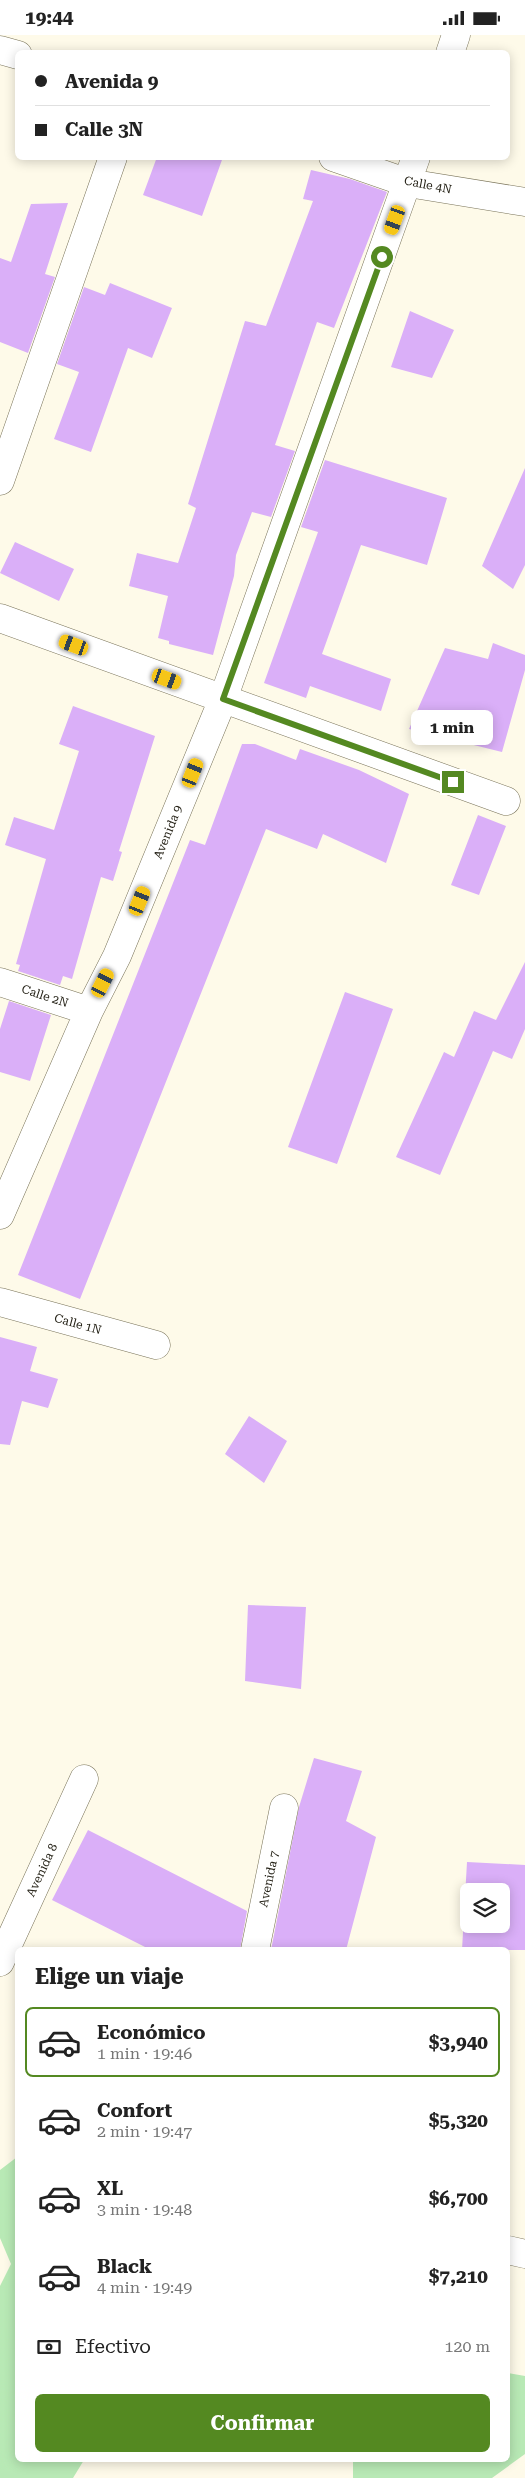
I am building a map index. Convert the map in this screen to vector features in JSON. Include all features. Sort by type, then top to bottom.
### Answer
[{"type":"street","points":[[451,50],[456,35]]},
{"type":"street","points":[[0,50],[15,54]]},
{"type":"street","points":[[0,481],[112,160]]},
{"type":"street","name":"Calle 4N","points":[[351,160],[412,170],[525,202]]},
{"type":"street","name":"Avenida 9","points":[[0,1215],[89,1011],[117,956],[223,699],[412,170]]},
{"type":"street","points":[[0,618],[506,801]]},
{"type":"street","name":"Calle 2N","points":[[0,982],[89,1011]]},
{"type":"street","name":"Calle 1N","points":[[0,1302],[156,1345]]},
{"type":"street","name":"Avenida 8","points":[[0,1962],[84,1779]]},
{"type":"street","name":"Avenida 7","points":[[256,1947],[284,1808]]},
{"type":"street","points":[[510,2250],[525,2254]]},
{"type":"green space","points":[[15,2159],[15,2462],[83,2462],[73,2478],[0,2478],[0,2286],[11,2264],[0,2238],[0,2170]]},
{"type":"green space","points":[[510,2373],[525,2376],[525,2454],[492,2478],[353,2478],[353,2462],[510,2462]]},
{"type":"building","points":[[156,160],[222,160],[202,216],[143,195]]},
{"type":"building","points":[[311,170],[350,179],[387,192],[334,328],[317,322],[275,445],[295,451],[271,517],[252,512],[236,555],[234,576],[213,655],[169,644],[169,641],[158,638],[168,596],[129,586],[137,553],[178,563],[196,508],[188,504],[245,321],[266,326],[313,201],[303,199]]},
{"type":"building","points":[[68,203],[45,274],[55,277],[28,353],[0,342],[0,258],[11,262],[31,204]]},
{"type":"building","points":[[110,283],[172,308],[152,358],[128,348],[91,452],[54,439],[79,372],[57,364],[84,287],[105,295]]},
{"type":"building","points":[[410,311],[454,330],[432,378],[391,367]]},
{"type":"building","points":[[325,460],[447,498],[427,565],[361,545],[322,654],[391,679],[381,711],[310,686],[306,698],[264,683],[318,532],[301,527]]},
{"type":"building","points":[[525,468],[525,565],[513,589],[482,566]]},
{"type":"building","points":[[15,542],[74,569],[59,601],[0,573]]},
{"type":"building","points":[[493,643],[525,655],[525,670],[502,752],[409,729],[445,648],[488,659]]},
{"type":"building","points":[[73,706],[155,736],[119,851],[122,852],[113,881],[101,877],[72,979],[63,976],[60,985],[18,971],[20,965],[16,964],[46,859],[5,845],[14,817],[54,830],[79,751],[59,744]]},
{"type":"building","points":[[242,744],[255,744],[296,760],[300,749],[359,770],[409,794],[386,863],[323,834],[317,849],[266,829],[80,1299],[18,1275],[190,840],[205,845]]},
{"type":"building","points":[[478,815],[506,826],[479,895],[451,885]]},
{"type":"building","points":[[525,962],[525,1029],[512,1059],[493,1051],[440,1175],[396,1157],[444,1052],[454,1057],[474,1011],[496,1020]]},
{"type":"building","points":[[345,992],[393,1009],[337,1164],[288,1147]]},
{"type":"building","points":[[9,1001],[51,1015],[30,1081],[0,1072],[0,1029]]},
{"type":"building","points":[[0,1337],[37,1347],[30,1371],[58,1379],[48,1408],[22,1401],[10,1445],[0,1444]]},
{"type":"building","points":[[249,1416],[287,1441],[264,1483],[225,1454]]},
{"type":"building","points":[[248,1605],[306,1607],[301,1689],[245,1681]]},
{"type":"building","points":[[314,1758],[362,1771],[346,1821],[376,1837],[347,1947],[272,1947],[299,1807]]},
{"type":"building","points":[[88,1830],[247,1911],[241,1947],[145,1947],[52,1900]]},
{"type":"building","points":[[467,1862],[525,1865],[525,1950],[510,1950],[510,1947],[462,1947],[463,1933],[510,1933],[510,1883],[466,1883]]},
{"type":"route","points":[[382,257],[223,699],[453,782]]}]
